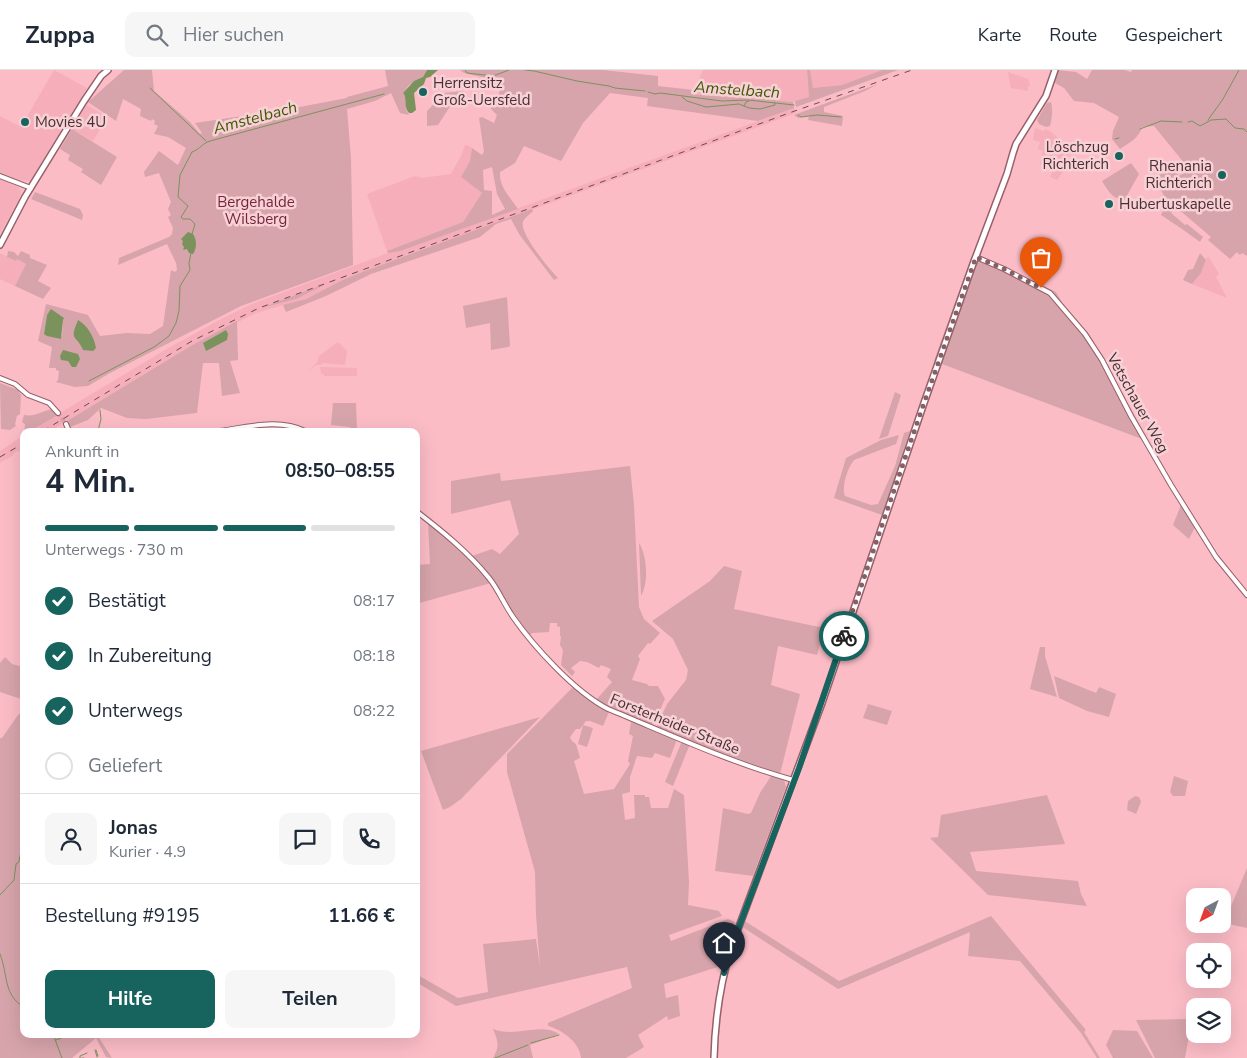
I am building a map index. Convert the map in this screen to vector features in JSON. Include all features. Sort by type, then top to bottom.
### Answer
[{"type":"main road","points":[[0,244],[31,188],[93,88],[101,76],[108,70]]},
{"type":"main road","points":[[93,88],[113,70]]},
{"type":"main road","points":[[714,1058],[718,1006],[727,961],[822,703],[924,403],[1007,174],[1016,144],[1046,96],[1055,70]]},
{"type":"street","points":[[0,176],[31,188]]},
{"type":"street","name":"Vetschauer Weg","points":[[976,257],[1050,293],[1085,334],[1102,360],[1131,416],[1171,485],[1216,557],[1247,595]]},
{"type":"street","points":[[0,378],[16,384],[28,394],[49,404],[58,413]]},
{"type":"street","points":[[66,424],[68,428]]},
{"type":"street","points":[[242,428],[288,424],[298,428]]},
{"type":"street","name":"Forsterheider Straße","points":[[420,514],[468,554],[490,579],[513,617],[538,647],[562,674],[594,701],[723,756],[769,774],[793,780]]},
{"type":"shaded area","points":[[54,70],[87,88],[30,181],[19,180],[0,173],[0,116],[21,127]]},
{"type":"shaded area","points":[[427,70],[438,70],[426,78],[424,84],[414,93],[416,110],[409,113],[403,93],[414,81],[423,77]]},
{"type":"shaded area","points":[[703,70],[807,70],[809,97],[793,102],[692,94]]},
{"type":"shaded area","points":[[810,70],[882,70],[842,85],[813,88]]},
{"type":"shaded area","points":[[1008,72],[1028,79],[1030,86],[1027,87],[1029,91],[1011,88]]},
{"type":"shaded area","points":[[87,105],[105,116],[100,124],[102,126],[93,141],[72,129]]},
{"type":"shaded area","points":[[794,108],[796,113],[365,271],[305,299],[256,313],[189,347],[55,428],[35,428],[165,350],[252,304],[388,253],[456,231]]},
{"type":"shaded area","points":[[1035,128],[1050,131],[1071,149],[1062,173],[1057,180],[1050,177],[1052,172],[1047,166],[1040,164],[1043,151],[1038,149],[1040,142],[1033,140]]},
{"type":"shaded area","points":[[465,145],[472,148],[470,161],[461,177],[482,193],[463,222],[387,251],[367,194],[415,176],[422,178],[451,174]]},
{"type":"shaded area","points":[[0,179],[18,187],[21,191],[20,197],[0,234]]},
{"type":"shaded area","points":[[188,232],[193,234],[196,241],[193,254],[189,253],[187,249],[183,250],[183,241],[181,239]]},
{"type":"shaded area","points":[[0,253],[26,264],[15,286],[0,279]]},
{"type":"shaded area","points":[[1208,256],[1219,274],[1216,277],[1227,298],[1192,284],[1201,273]]},
{"type":"shaded area","points":[[51,309],[64,318],[61,339],[44,334],[47,315]]},
{"type":"shaded area","points":[[78,320],[85,325],[94,340],[96,348],[93,351],[83,350],[74,337]]},
{"type":"shaded area","points":[[226,330],[228,334],[227,340],[206,351],[203,343]]},
{"type":"shaded area","points":[[338,342],[347,351],[345,365],[322,363],[322,365],[316,365],[309,371],[317,362],[319,356]]},
{"type":"shaded area","points":[[63,350],[78,354],[80,359],[76,367],[72,367],[68,361],[61,360],[60,356]]},
{"type":"shaded area","points":[[320,367],[357,368],[357,376],[324,376],[324,374],[321,374]]},
{"type":"shaded area","points":[[20,438],[20,450],[0,463],[0,451]]},
{"type":"green space","name":"Bergehalde Wilsberg","points":[[124,70],[152,70],[154,91],[190,122],[200,134],[202,133],[195,123],[347,98],[388,86],[385,70],[427,70],[423,77],[409,85],[403,93],[406,98],[406,109],[409,115],[400,113],[391,93],[375,101],[347,109],[351,158],[353,265],[241,306],[88,386],[75,387],[56,382],[59,371],[56,368],[49,368],[52,347],[38,341],[46,304],[88,315],[100,336],[127,333],[150,334],[163,326],[171,270],[175,272],[177,270],[176,263],[167,244],[118,265],[119,258],[172,234],[173,228],[168,217],[171,215],[168,209],[171,202],[159,173],[145,177],[144,172],[159,151],[178,165],[186,148],[168,137],[154,134],[158,126],[154,124],[155,121],[140,116],[141,109],[123,99],[116,121],[88,102]],"holes":[[[47,315],[63,320],[62,336],[44,334]]]},
{"type":"green space","points":[[460,70],[603,70],[658,76],[658,86],[694,90],[692,94],[773,99],[793,102],[794,108],[758,121],[647,106],[648,98],[610,93],[583,123],[561,161],[524,146],[515,163],[500,172],[503,187],[518,209],[400,251],[388,253],[387,251],[463,222],[482,193],[461,177],[470,161],[472,148],[482,155],[484,152],[479,118],[482,117],[494,123],[497,115],[491,109],[493,98],[498,98],[500,89],[485,86],[486,78],[464,73]],"holes":[[[492,167],[497,194],[505,209],[492,215],[492,191],[484,190],[483,170]]]},
{"type":"green space","points":[[807,70],[810,70],[813,88],[842,85],[882,70],[898,70],[796,107],[795,101],[809,97]]},
{"type":"green space","points":[[1057,70],[1076,72],[1087,79],[1092,70],[1125,70],[1131,72],[1132,70],[1247,70],[1247,256],[1242,253],[1240,255],[1237,252],[1230,259],[1208,240],[1211,237],[1176,207],[1171,213],[1203,237],[1200,242],[1161,215],[1167,201],[1153,176],[1175,171],[1179,176],[1189,169],[1154,126],[1142,127],[1136,137],[1120,149],[1112,139],[1119,117],[1094,103],[1074,101],[1064,88],[1055,83]]},
{"type":"green space","points":[[878,84],[824,107],[824,112],[843,116],[842,126],[808,120],[809,116],[798,118],[794,115]]},
{"type":"green space","points":[[463,91],[464,95],[455,96],[451,100],[453,102],[438,125],[427,126],[427,111],[437,101],[439,103],[446,97],[444,93]]},
{"type":"green space","points":[[1051,102],[1051,123],[1050,126],[1046,127],[1039,124],[1037,120],[1047,103]]},
{"type":"green space","points":[[72,129],[117,157],[101,185],[81,172],[83,169],[68,160],[70,155],[60,149]]},
{"type":"green space","points":[[1131,163],[1139,174],[1125,199],[1117,198],[1111,194],[1102,181]]},
{"type":"green space","points":[[35,192],[80,209],[83,215],[82,220],[31,199]]},
{"type":"green space","points":[[532,209],[533,211],[523,222],[523,227],[536,251],[558,278],[554,280],[519,234],[511,219],[496,224],[480,237],[371,274],[326,296],[286,312],[283,305],[306,299],[365,271]]},
{"type":"green space","points":[[8,251],[14,252],[18,256],[21,251],[30,255],[30,258],[47,265],[38,281],[51,288],[43,299],[15,286],[26,264],[17,259],[16,261],[7,257]]},
{"type":"green space","points":[[975,253],[1056,292],[1063,304],[1089,334],[1146,436],[1142,439],[934,361],[971,258]]},
{"type":"green space","points":[[1200,253],[1206,260],[1201,273],[1192,284],[1183,280],[1188,270],[1193,269]]},
{"type":"green space","points":[[328,283],[296,299],[261,308]]},
{"type":"green space","points":[[507,297],[510,346],[491,350],[490,323],[466,328],[463,306]]},
{"type":"green space","points":[[237,321],[238,360],[230,361],[240,393],[222,396],[219,363],[203,363],[197,413],[146,419],[127,418],[101,408],[88,420],[70,427],[67,421],[189,347]]},
{"type":"green space","points":[[0,383],[18,390],[21,395],[20,414],[17,416],[16,426],[10,430],[1,429]]},
{"type":"green space","points":[[895,392],[901,395],[888,436],[879,439]]},
{"type":"green space","points":[[333,403],[356,403],[357,428],[331,425]]},
{"type":"green space","points":[[52,409],[58,415],[35,428],[24,428],[25,424],[22,422],[24,415],[35,415]]},
{"type":"green space","points":[[910,431],[882,515],[834,498],[846,458],[881,440],[899,435],[896,444],[854,460],[849,467],[844,488],[845,496],[871,505],[878,504],[895,466],[904,433]]},
{"type":"green space","points":[[630,466],[634,505],[639,607],[644,619],[660,633],[650,644],[648,643],[638,656],[640,659],[632,680],[649,686],[658,686],[665,699],[654,723],[650,725],[613,710],[596,700],[612,682],[607,677],[611,669],[601,665],[599,668],[580,661],[571,668],[575,672],[572,676],[561,665],[563,650],[560,645],[560,627],[557,626],[557,623],[550,623],[549,632],[532,633],[530,635],[472,556],[492,549],[500,554],[519,534],[510,500],[451,514],[451,481],[500,473],[501,481]]},
{"type":"green space","points":[[1181,505],[1195,527],[1189,539],[1173,525]]},
{"type":"green space","points":[[428,522],[469,558],[491,583],[420,603],[420,565],[430,564]]},
{"type":"green space","points":[[639,543],[644,555],[646,569],[644,590],[641,596]]},
{"type":"green space","points":[[724,566],[742,571],[734,609],[824,628],[817,655],[778,646],[771,685],[800,694],[780,774],[656,728],[667,704],[686,680],[688,670],[673,639],[652,621],[710,581]]},
{"type":"green space","points":[[1040,647],[1045,647],[1045,656],[1057,697],[1030,689]]},
{"type":"green space","points":[[5,657],[12,664],[20,666],[20,699],[0,692],[0,663]]},
{"type":"green space","points":[[1054,676],[1096,693],[1099,687],[1116,694],[1109,717],[1087,711],[1059,698]]},
{"type":"green space","points":[[573,687],[609,712],[603,726],[586,721],[570,737],[576,744],[580,758],[574,761],[584,794],[614,789],[630,764],[628,761],[633,736],[629,734],[631,722],[677,739],[670,758],[655,753],[652,758],[637,756],[630,777],[630,792],[622,794],[625,820],[635,818],[634,795],[649,797],[651,808],[668,808],[674,789],[684,795],[689,882],[688,905],[719,911],[722,916],[669,935],[671,941],[728,919],[735,922],[721,966],[664,984],[666,998],[678,995],[680,1016],[668,1020],[667,1016],[638,1035],[644,1047],[626,1058],[581,1058],[578,1047],[574,1042],[565,1034],[548,1026],[548,1023],[632,988],[627,967],[456,1006],[420,984],[420,976],[458,998],[488,992],[483,944],[536,939],[540,967],[535,872],[507,772],[507,754]]},
{"type":"green space","points":[[868,704],[892,711],[887,725],[863,718]]},
{"type":"green space","points":[[20,714],[20,1038],[96,1038],[72,1058],[0,1058],[0,738],[2,738]]},
{"type":"green space","points":[[540,717],[461,799],[443,810],[421,751]]},
{"type":"green space","points":[[583,725],[593,728],[587,747],[578,744]]},
{"type":"green space","points":[[682,741],[690,744],[673,786],[665,782]]},
{"type":"green space","points":[[771,776],[784,780],[786,787],[753,876],[715,871],[723,808],[748,814],[751,813],[760,793]]},
{"type":"green space","points":[[1174,776],[1188,781],[1185,796],[1173,796],[1170,792]]},
{"type":"green space","points":[[1047,795],[1065,844],[970,852],[976,871],[1078,881],[1081,894],[1087,906],[988,895],[930,838],[938,837],[941,815]]},
{"type":"green space","points":[[1135,796],[1139,797],[1141,802],[1136,814],[1127,810],[1128,801]]},
{"type":"green space","points":[[1247,868],[1247,928],[1231,925],[1231,906]]},
{"type":"green space","points":[[991,916],[1086,1030],[1084,1032],[1100,1058],[1097,1058],[1081,1033],[1020,961],[968,956],[970,932],[838,989],[741,926],[743,920],[839,981]]},
{"type":"green space","points":[[1186,1019],[1186,1043],[1188,1043],[1185,1058],[1155,1058],[1136,1020]]},
{"type":"green space","points":[[493,1029],[510,1032],[544,1029],[559,1034],[530,1045],[533,1058],[493,1058],[498,1043]]},
{"type":"green space","points":[[1113,1030],[1137,1031],[1153,1058],[1113,1058],[1106,1045]]},
{"type":"green space","points":[[96,1038],[99,1038],[112,1058],[106,1057]]},
{"type":"waterway","name":"Amstelbach","points":[[465,70],[467,73],[493,76],[509,70]]},
{"type":"waterway","name":"Amstelbach","points":[[525,70],[615,88],[645,91]]},
{"type":"waterway","points":[[1208,120],[1223,99],[1239,70]]},
{"type":"waterway","points":[[150,88],[206,141]]},
{"type":"waterway","name":"Amstelbach","points":[[648,92],[722,101],[748,100],[794,105]]},
{"type":"waterway","name":"Amstelbach","points":[[192,234],[195,224],[190,219],[183,219],[181,217],[188,206],[178,197],[180,175],[192,152],[210,141],[384,94]]},
{"type":"waterway","points":[[682,97],[687,101],[706,107],[739,104],[749,108],[760,109],[775,105],[775,103]]},
{"type":"waterway","name":"Amstelbach","points":[[744,106],[749,101]]},
{"type":"waterway","name":"Amstelbach","points":[[798,115],[801,117],[817,115],[841,117]]},
{"type":"waterway","name":"Amstelbach","points":[[1188,122],[1192,121],[1200,126],[1211,120],[1226,119],[1235,128],[1244,129],[1247,132]]},
{"type":"waterway","name":"Amstelbach","points":[[1140,129],[1161,121],[1182,122]]},
{"type":"waterway","name":"Amstelbach","points":[[1115,139],[1119,138]]},
{"type":"waterway","name":"Amstelbach","points":[[89,381],[154,347],[169,336],[176,323],[179,311],[180,286],[190,270],[191,253]]},
{"type":"waterway","name":"Amstelbach","points":[[99,428],[101,419],[100,410]]},
{"type":"waterway","name":"Amstelbach","points":[[0,895],[14,880],[16,864],[19,862],[20,857]]},
{"type":"waterway","name":"Amstelbach","points":[[0,954],[9,990],[20,1004]]},
{"type":"waterway","points":[[531,1043],[559,1035]]},
{"type":"waterway","name":"Amstelbach","points":[[54,1038],[62,1058]]},
{"type":"waterway","points":[[56,1040],[61,1038]]},
{"type":"waterway","points":[[495,1058],[528,1045]]},
{"type":"waterway","points":[[95,1050],[97,1057]]},
{"type":"waterway","points":[[96,1050],[98,1056]]},
{"type":"waterway","points":[[80,1058],[80,1056],[87,1053]]},
{"type":"tunnel","points":[[58,413],[66,424]]},
{"type":"railway","points":[[48,428],[192,341],[259,308],[789,113],[912,70]]},
{"type":"railway","points":[[0,457],[20,445]]},
{"type":"way so far","points":[[844,636],[976,257],[1041,288]]},
{"type":"place","name":"Herrensitz Groß-Uersfeld","points":[[423,92]]},
{"type":"place","name":"Movies 4U","points":[[25,122]]},
{"type":"place","name":"Löschzug Richterich","points":[[1119,156]]},
{"type":"place","name":"Rhenania Richterich","points":[[1222,175]]},
{"type":"place","name":"Hubertuskapelle","points":[[1109,204]]},
{"type":"route","points":[[724,973],[731,948],[799,768],[844,636]]}]
